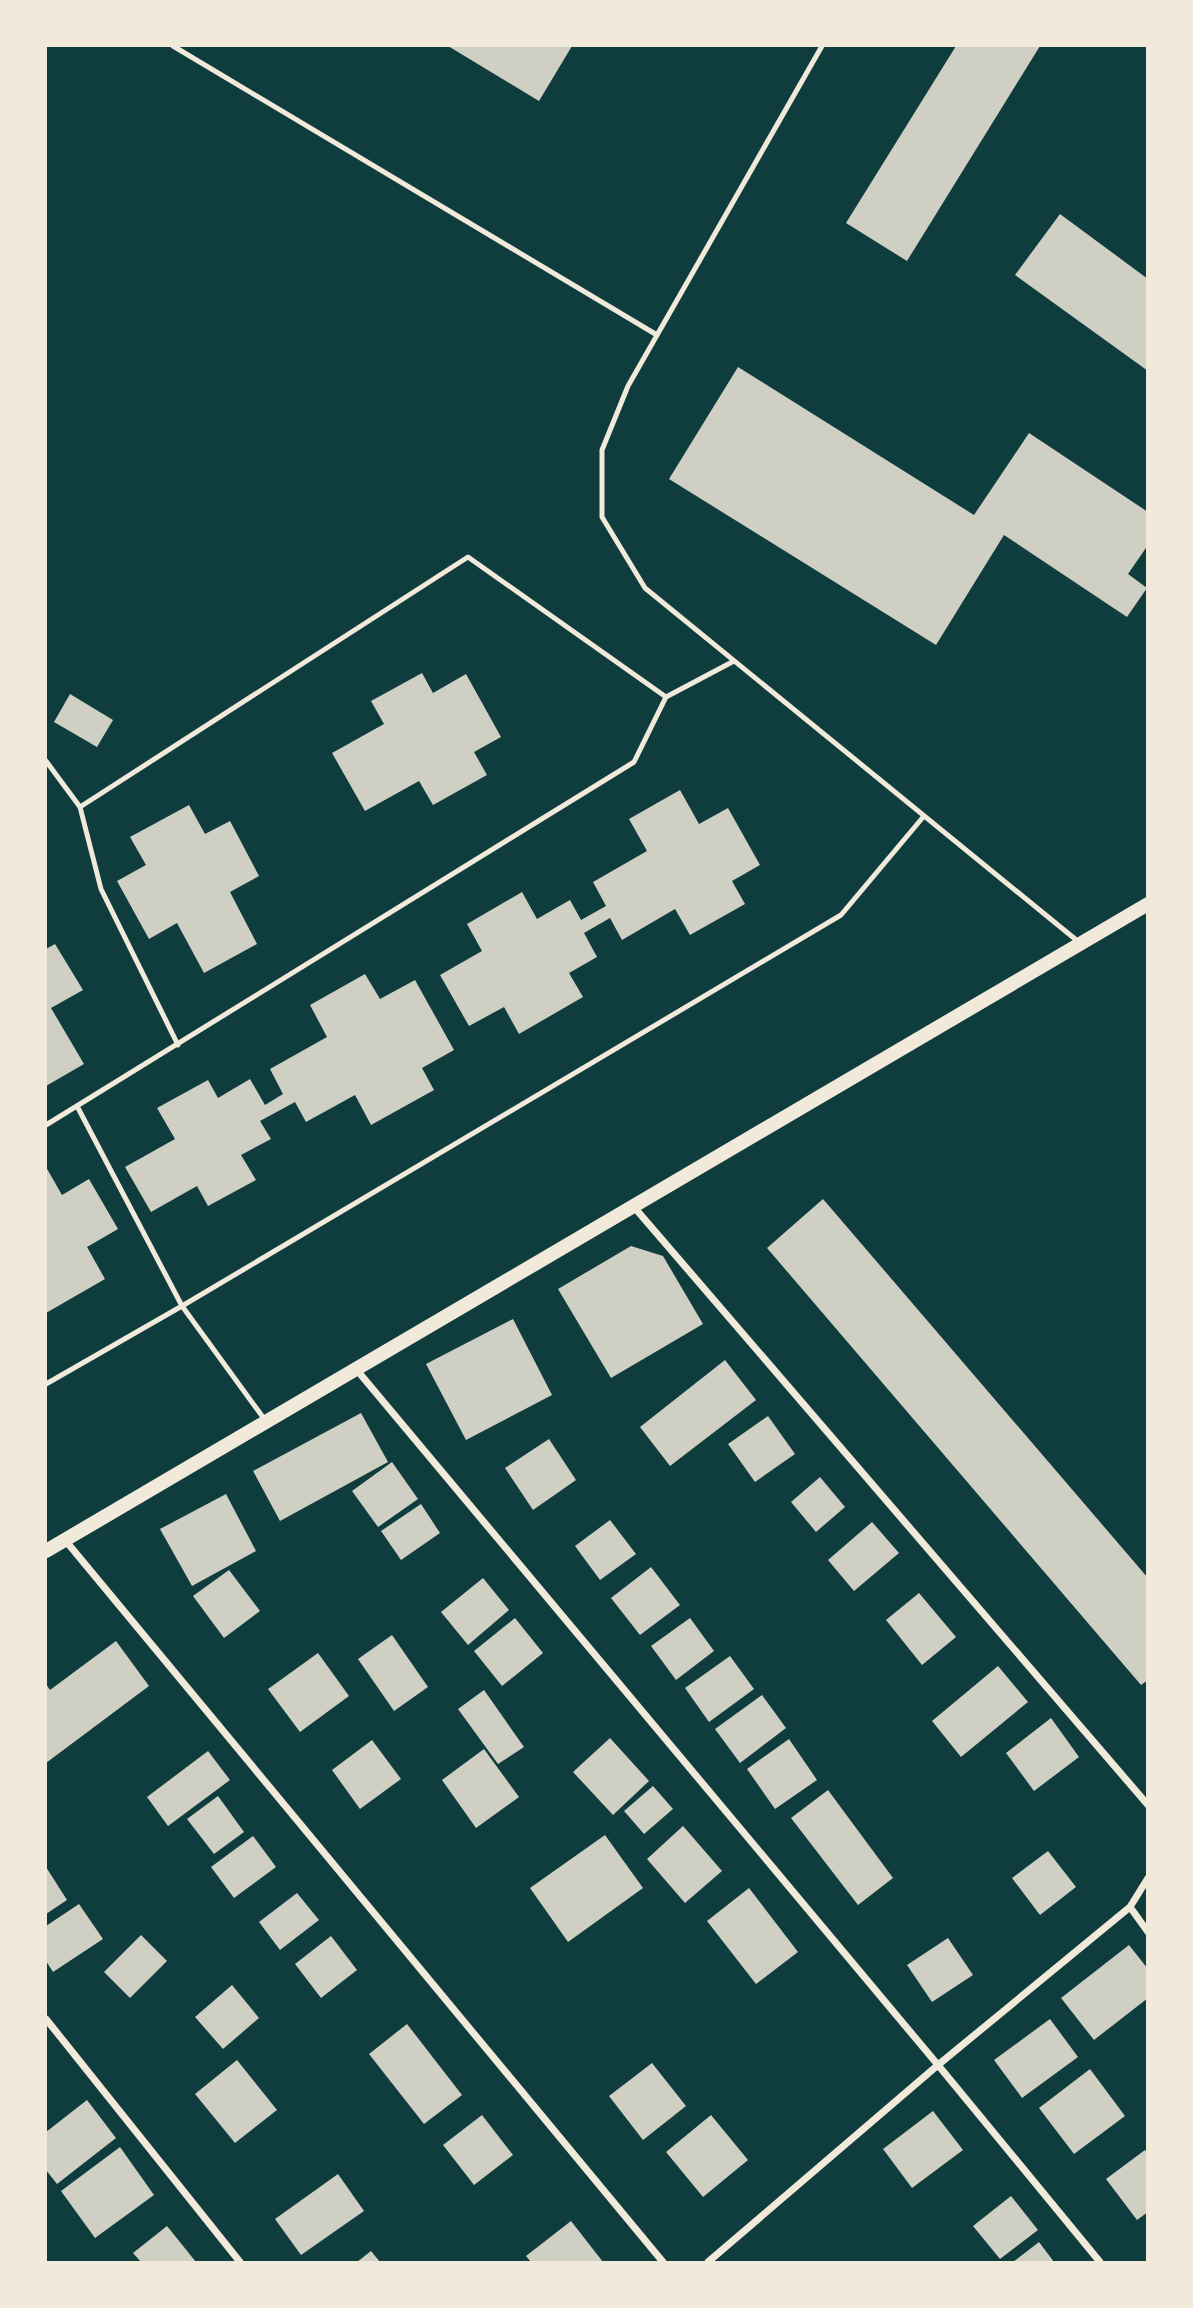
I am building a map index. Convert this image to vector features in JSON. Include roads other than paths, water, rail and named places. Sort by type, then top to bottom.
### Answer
[{"type":"main road","points":[[46,1551],[1147,904]]},
{"type":"street","points":[[633,1206],[1147,1805]]},
{"type":"street","points":[[355,1369],[938,2065],[1100,2263]]},
{"type":"street","points":[[64,1540],[663,2263]]},
{"type":"street","points":[[708,2263],[938,2065],[1130,1907],[1147,1878]]},
{"type":"street","points":[[1130,1907],[1147,1932]]},
{"type":"street","points":[[46,2019],[240,2263]]},
{"type":"lane","points":[[173,46],[657,335]]},
{"type":"lane","points":[[822,46],[628,386],[602,450],[602,517],[645,588],[1080,944]]},
{"type":"lane","points":[[80,807],[468,557],[666,697]]},
{"type":"lane","points":[[46,1125],[634,762],[666,697],[734,661]]},
{"type":"lane","points":[[46,761],[80,807],[101,889],[178,1045]]},
{"type":"lane","points":[[46,1384],[841,915],[924,816]]},
{"type":"lane","points":[[77,1106],[182,1306],[266,1421]]}]
